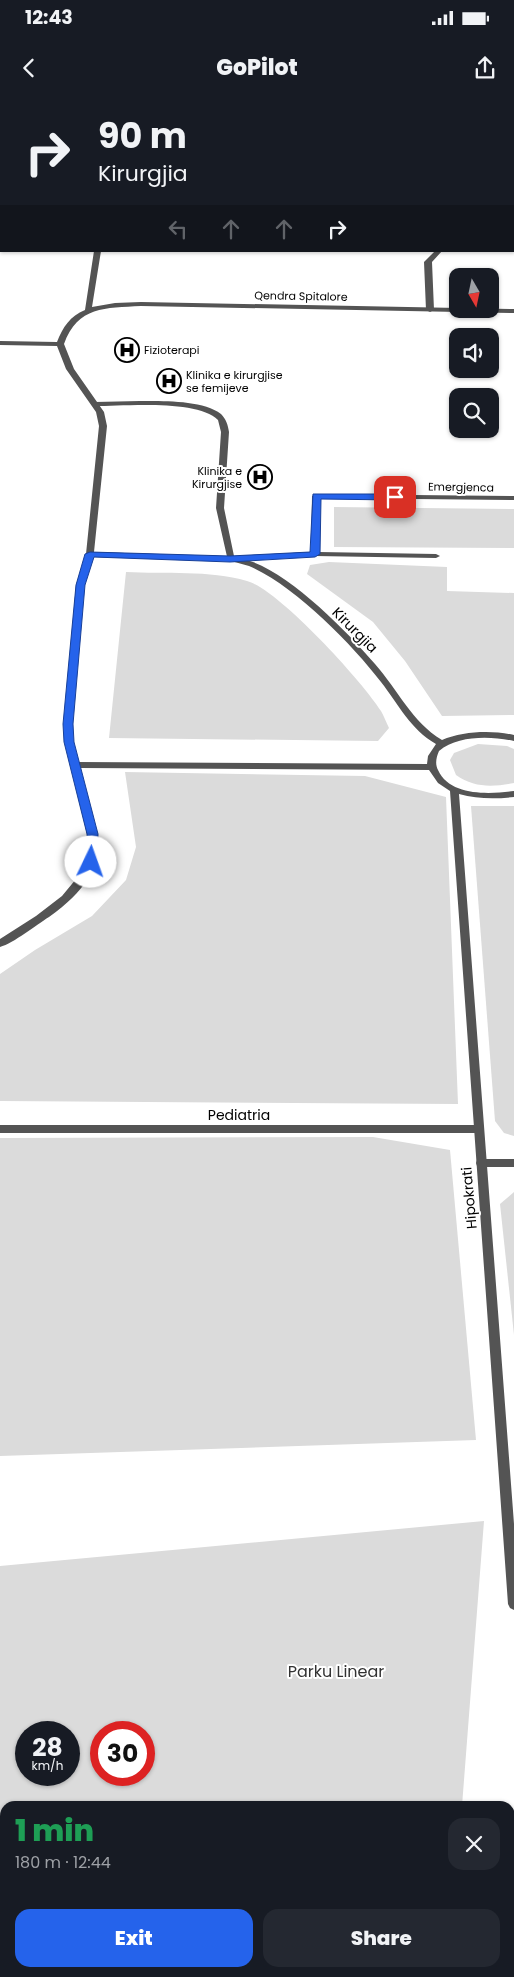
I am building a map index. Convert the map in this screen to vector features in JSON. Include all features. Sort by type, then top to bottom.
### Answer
[{"type":"street","points":[[0,944],[59,904],[79,884],[91,862],[92,834],[69,742],[68,724],[80,585],[90,554],[104,436],[100,412],[70,368],[60,344],[68,324],[88,310],[98,252]]},
{"type":"street","points":[[430,310],[428,262],[438,252]]},
{"type":"street","name":"Qendra Spitalore","points":[[88,310],[141,304],[514,310]]},
{"type":"street","points":[[0,343],[60,344]]},
{"type":"street","points":[[95,404],[184,406],[217,414],[223,422],[225,432],[220,508],[230,559]]},
{"type":"street","name":"Emergjenca","points":[[315,554],[316,496],[514,498]]},
{"type":"street","name":"Kirurgjia","points":[[90,554],[230,559],[315,554],[436,556]]},
{"type":"street","name":"Kirurgjia","points":[[230,559],[251,564],[266,572],[310,604],[384,679],[415,725],[424,734],[442,744]]},
{"type":"street","points":[[514,738],[470,736],[451,739],[442,744],[432,755],[431,767],[440,781],[454,790],[480,795],[514,794]]},
{"type":"street","points":[[76,764],[431,767]]},
{"type":"street","name":"Hipokrati","points":[[454,790],[478,1129],[511,1498],[514,1604]]},
{"type":"street","name":"Pediatria","points":[[0,1130],[478,1129]]},
{"type":"street","points":[[481,1163],[514,1163]]},
{"type":"green space","points":[[334,507],[514,509],[514,548],[334,547]]},
{"type":"green space","points":[[329,562],[447,567],[447,591],[514,593],[514,715],[442,716],[405,661],[373,622],[307,574],[310,565]]},
{"type":"green space","points":[[126,572],[218,575],[247,581],[261,588],[298,618],[339,659],[371,697],[381,711],[389,728],[378,741],[109,738]]},
{"type":"green space","points":[[478,744],[507,746],[514,749],[514,783],[484,785],[470,782],[456,775],[450,760],[454,753]]},
{"type":"green space","points":[[125,772],[365,776],[446,797],[458,1104],[0,1101],[0,974],[35,950],[92,916],[126,880],[136,847]]},
{"type":"green space","points":[[471,806],[514,806],[514,1136],[504,1133],[495,1121]]},
{"type":"green space","points":[[373,1137],[450,1150],[476,1440],[0,1456],[0,1138]]},
{"type":"green space","points":[[514,1192],[514,1335],[500,1204]]},
{"type":"green space","name":"Parku Linear","points":[[484,1521],[462,1801],[0,1801],[0,1566]]},
{"type":"place","name":"Fizioterapi","points":[[127,350]]},
{"type":"place","name":"Klinika e kirurgjise se femijeve","points":[[169,381]]},
{"type":"place","name":"Klinika e Kirurgjise","points":[[260,477]]},
{"type":"route","points":[[91,862],[92,834],[69,742],[68,724],[80,585],[90,554],[230,559],[315,554],[316,496],[395,497]]}]
